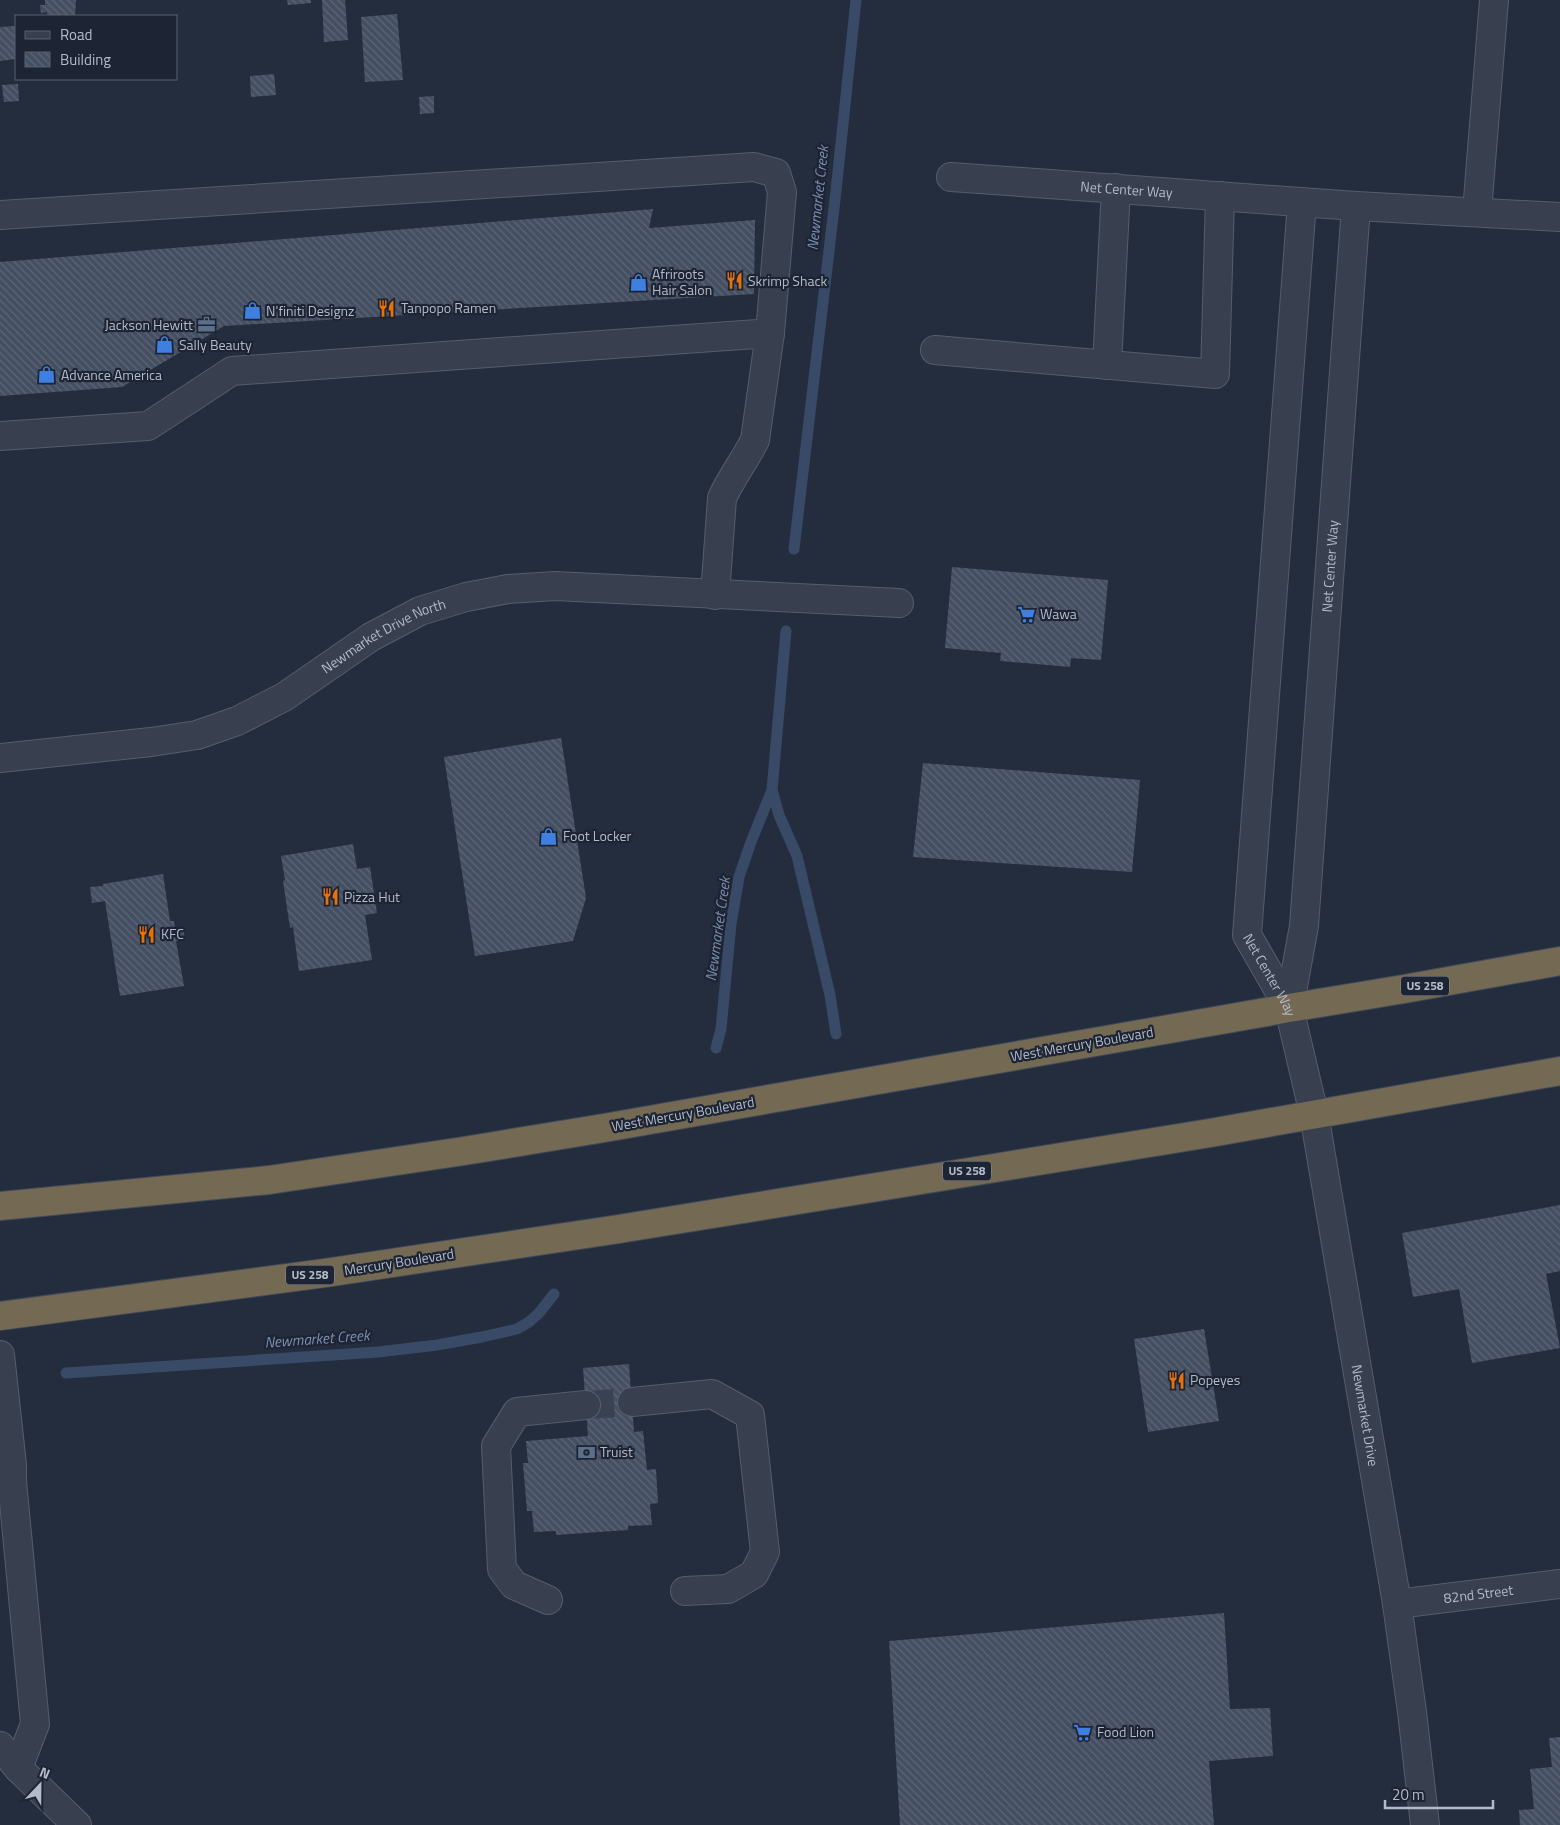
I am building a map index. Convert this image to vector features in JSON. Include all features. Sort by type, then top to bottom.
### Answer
[{"type":"highway","name":"West Mercury Boulevard","points":[[0,1206],[269,1180],[604,1128],[1560,961]]},
{"type":"highway","name":"US 258","points":[[1314,1114],[1560,1071]]},
{"type":"highway","name":"Mercury Boulevard","points":[[0,1316],[325,1273],[619,1229],[1314,1114]]},
{"type":"street","points":[[1477,212],[1494,0]]},
{"type":"street","points":[[0,215],[754,167],[776,174],[782,192],[770,333],[755,440],[748,456],[722,498],[715,595]]},
{"type":"street","name":"Net Center Way","points":[[951,177],[1356,206],[1560,217]]},
{"type":"street","points":[[1108,365],[1116,188]]},
{"type":"street","points":[[934,350],[1214,374],[1220,196]]},
{"type":"street","name":"Net Center Way","points":[[1289,1008],[1247,935],[1302,202]]},
{"type":"street","name":"Net Center Way","points":[[1289,1008],[1304,926],[1356,206]]},
{"type":"street","points":[[0,436],[148,426],[232,371],[770,333]]},
{"type":"street","name":"Newmarket Drive North","points":[[0,758],[151,742],[197,735],[237,721],[284,698],[371,637],[420,611],[466,597],[508,589],[555,586],[899,603]]},
{"type":"street","name":"Newmarket Drive","points":[[1289,1008],[1314,1114],[1397,1604],[1425,1825]]},
{"type":"street","points":[[0,1355],[12,1465],[35,1724],[18,1768]]},
{"type":"street","points":[[632,1402],[712,1394],[750,1415],[765,1552],[754,1574],[728,1589],[685,1591]]},
{"type":"street","points":[[548,1600],[514,1584],[502,1569],[496,1446],[517,1412],[586,1405]]},
{"type":"street","name":"82nd Street","points":[[1397,1604],[1560,1584]]},
{"type":"street","points":[[0,1746],[18,1768],[77,1825]]},
{"type":"building","points":[[45,0],[76,0],[75,15],[47,15],[47,12],[41,13],[40,5],[45,5]]},
{"type":"building","points":[[287,0],[311,0],[311,3],[288,5]]},
{"type":"building","points":[[322,0],[345,0],[348,40],[324,42]]},
{"type":"building","points":[[397,14],[403,80],[365,82],[361,17]]},
{"type":"building","points":[[15,26],[15,59],[0,61],[0,27]]},
{"type":"building","points":[[274,74],[276,95],[251,97],[250,76]]},
{"type":"building","points":[[18,84],[19,101],[4,102],[2,85]]},
{"type":"building","points":[[434,96],[434,113],[420,114],[419,97]]},
{"type":"building","points":[[653,209],[649,228],[755,220],[754,294],[224,326],[122,387],[0,396],[0,262]]},
{"type":"building","name":"Wawa","points":[[952,567],[1108,580],[1101,660],[1071,658],[1070,667],[1000,661],[1001,653],[945,648]]},
{"type":"building","points":[[561,738],[586,898],[573,941],[475,956],[444,757]]},
{"type":"building","points":[[923,763],[1140,780],[1132,872],[913,857]]},
{"type":"building","name":"Pizza Hut","points":[[353,844],[357,869],[370,867],[377,913],[365,915],[372,960],[299,971],[293,927],[290,928],[281,856]]},
{"type":"building","name":"KFC","points":[[163,874],[170,921],[174,921],[175,929],[183,928],[185,940],[176,941],[184,986],[120,996],[105,901],[92,903],[90,887]]},
{"type":"building","points":[[1560,1205],[1560,1271],[1546,1274],[1560,1348],[1472,1363],[1459,1289],[1413,1297],[1402,1233]]},
{"type":"building","name":"Popeyes","points":[[1204,1329],[1219,1421],[1148,1432],[1134,1339]]},
{"type":"building","name":"Truist","points":[[629,1364],[634,1432],[643,1431],[647,1470],[656,1469],[658,1503],[650,1504],[652,1525],[628,1526],[628,1530],[556,1535],[556,1531],[534,1532],[532,1511],[527,1511],[523,1463],[528,1463],[526,1441],[588,1436],[583,1368]]},
{"type":"building","name":"Food Lion","points":[[1224,1613],[1230,1709],[1270,1708],[1273,1756],[1209,1761],[1214,1825],[900,1825],[889,1641]]},
{"type":"building","points":[[1560,1737],[1560,1825],[1520,1825],[1519,1810],[1534,1809],[1530,1769],[1552,1767],[1549,1738]]},
{"type":"waterway","name":"Newmarket Creek","points":[[794,549],[836,191],[856,0]]},
{"type":"waterway","points":[[786,631],[772,790],[779,815],[797,856],[830,995],[836,1034]]},
{"type":"waterway","name":"Newmarket Creek","points":[[716,1048],[721,1029],[731,924],[739,877],[772,790]]},
{"type":"waterway","name":"Newmarket Creek","points":[[66,1373],[378,1352],[437,1345],[517,1329],[539,1313],[554,1294]]},
{"type":"tunnel","points":[[586,1405],[632,1402]]},
{"type":"place","name":"Skrimp Shack","points":[[734,281]]},
{"type":"place","name":"Afriroots Hair Salon","points":[[638,282]]},
{"type":"place","name":"Tanpopo Ramen","points":[[387,308]]},
{"type":"place","name":"N'finiti Designz","points":[[252,311]]},
{"type":"place","name":"Jackson Hewitt","points":[[207,325]]},
{"type":"place","name":"Sally Beauty","points":[[165,345]]},
{"type":"place","name":"Advance America","points":[[47,375]]},
{"type":"place","name":"Wawa","points":[[1026,614]]},
{"type":"place","name":"Foot Locker","points":[[549,836]]},
{"type":"place","name":"Pizza Hut","points":[[330,897]]},
{"type":"place","name":"KFC","points":[[147,934]]},
{"type":"place","name":"Popeyes","points":[[1176,1380]]},
{"type":"place","name":"Truist","points":[[586,1452]]},
{"type":"place","name":"Food Lion","points":[[1083,1732]]}]
